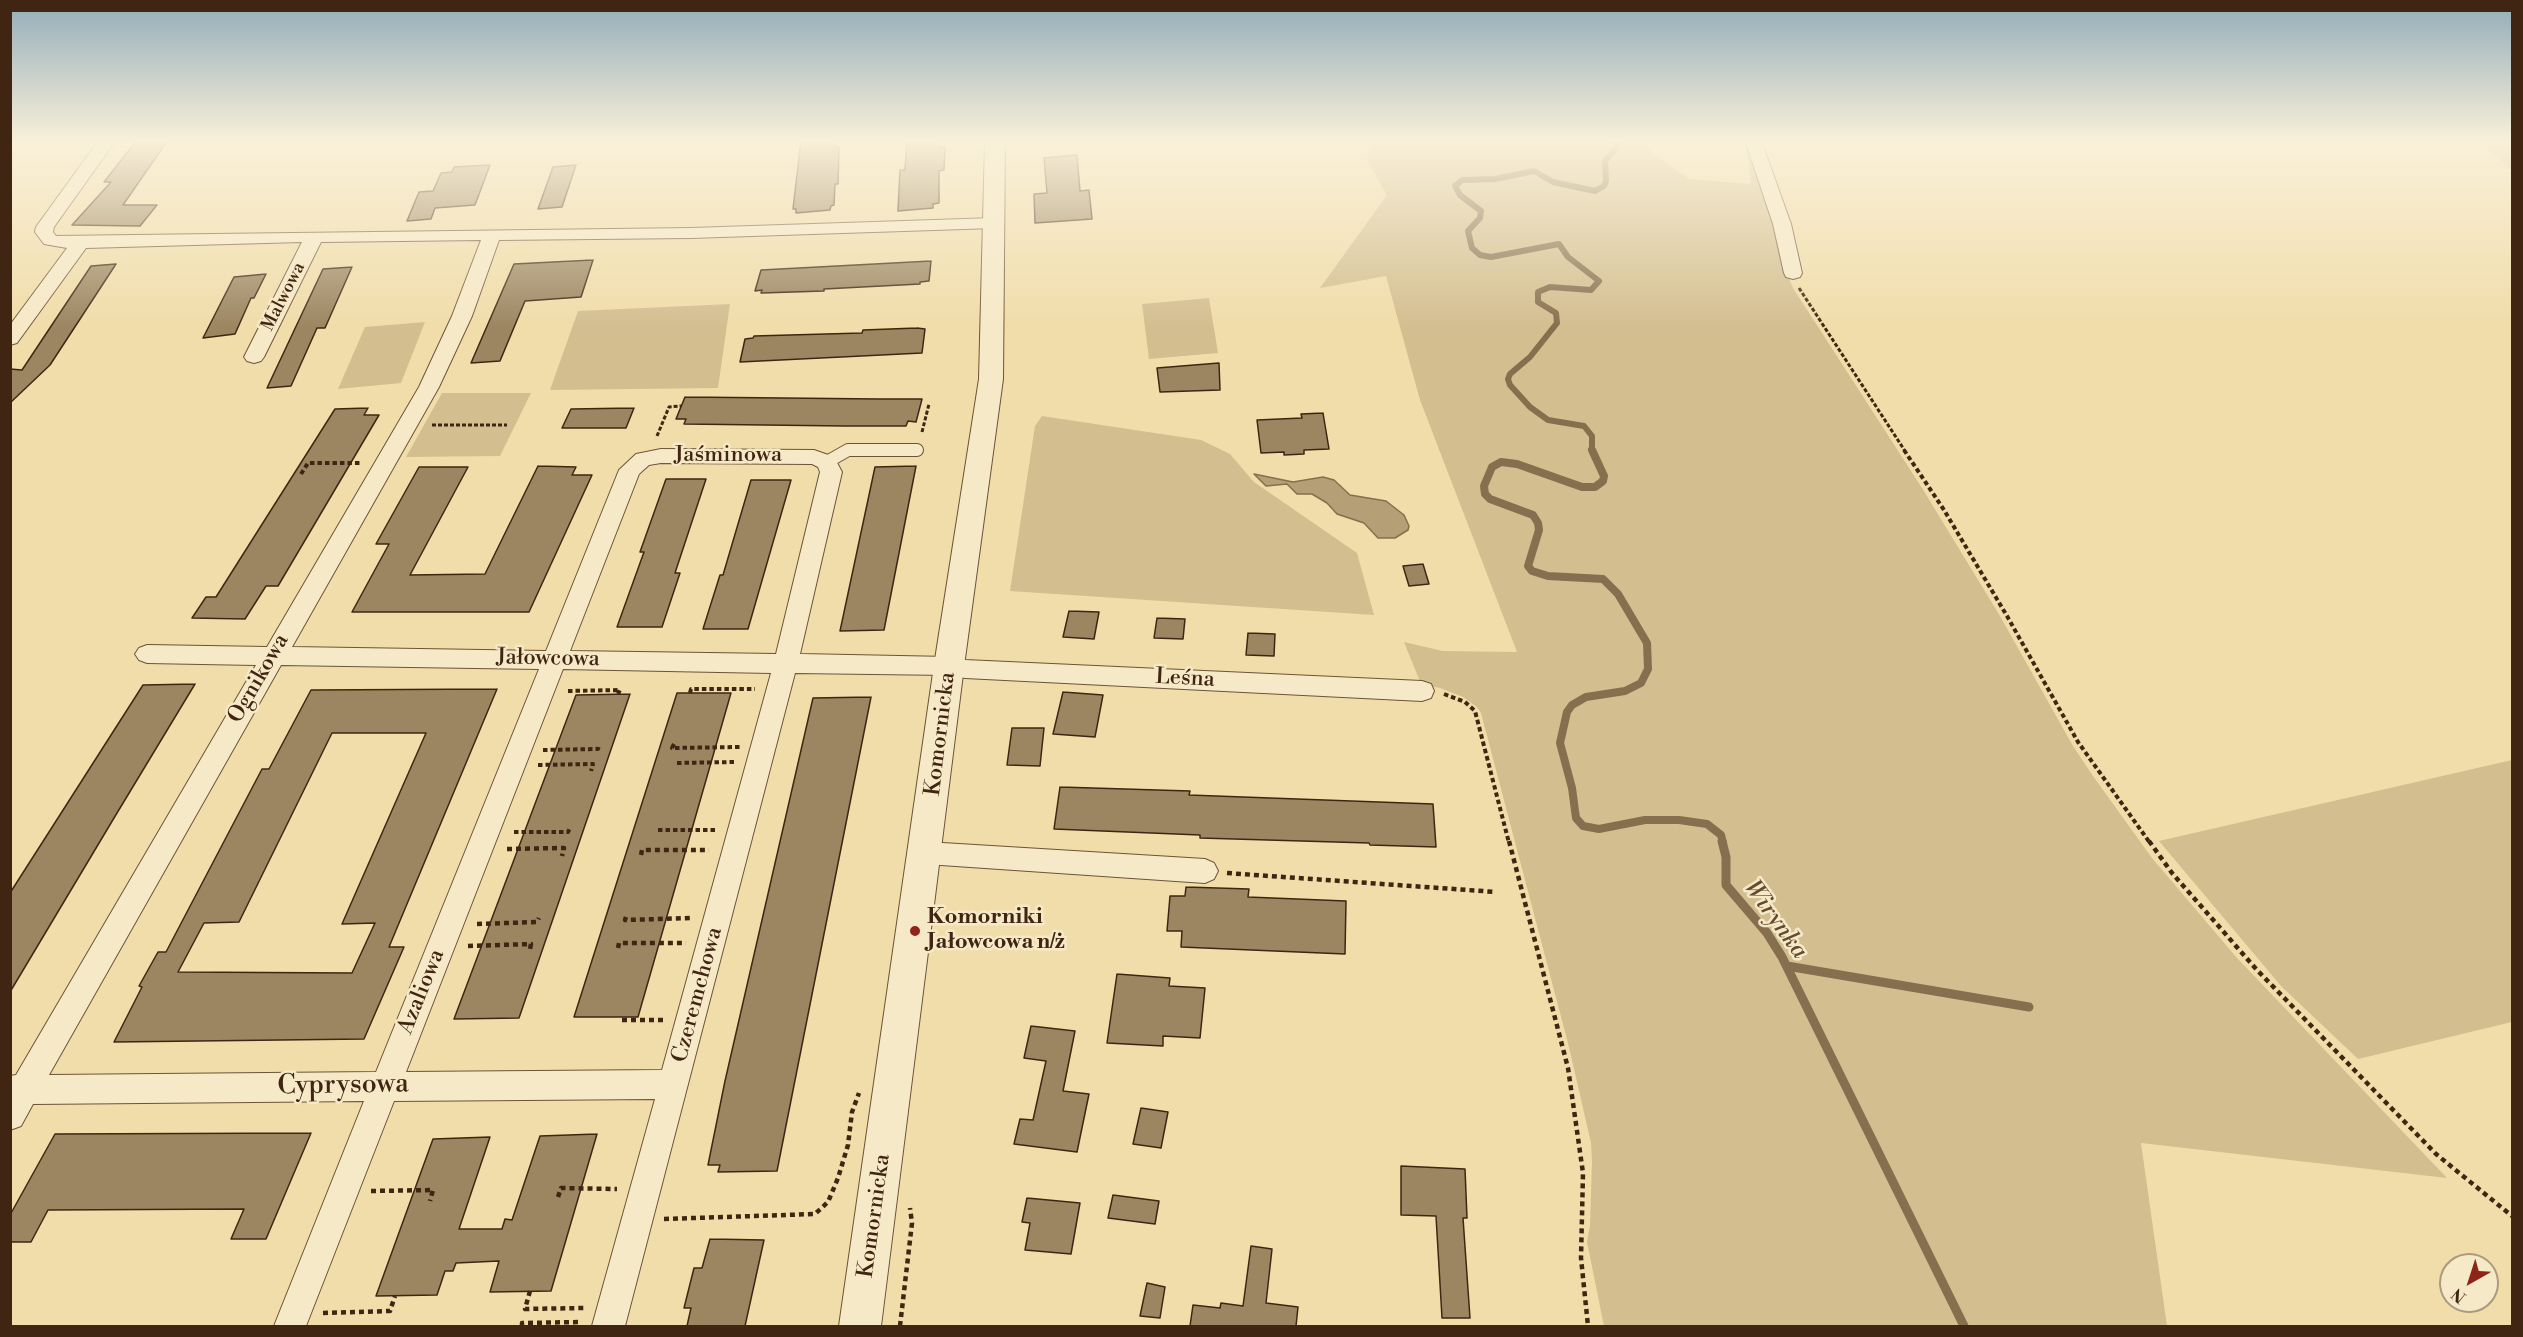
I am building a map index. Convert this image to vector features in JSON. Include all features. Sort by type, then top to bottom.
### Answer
[{"type":"street","name":"Malwowa","points":[[63,202],[45,227],[44,232],[50,240],[81,242],[701,233],[995,223]]},
{"type":"street","name":"Komornicka","points":[[860,1326],[926,853],[949,666],[991,379],[995,202]]},
{"type":"street","points":[[1775,202],[1793,273]]},
{"type":"street","name":"Ognikowa","points":[[15,1098],[433,379],[462,316],[491,236]]},
{"type":"street","name":"Malwowa","points":[[254,357],[314,237]]},
{"type":"street","points":[[10,339],[81,242]]},
{"type":"street","name":"Jaśminowa","points":[[554,659],[624,480],[635,464],[643,459],[661,456],[805,456],[827,462]]},
{"type":"street","points":[[786,662],[831,472],[827,462]]},
{"type":"street","name":"Jałowcowa","points":[[147,654],[274,654],[949,666]]},
{"type":"street","name":"Azaliowa","points":[[293,1320],[554,659]]},
{"type":"street","name":"Czeremchowa","points":[[611,1319],[786,662]]},
{"type":"street","name":"Leśna","points":[[949,666],[965,669],[1422,691]]},
{"type":"street","points":[[926,853],[1205,871]]},
{"type":"street","name":"Cyprysowa","points":[[15,1098],[385,1086],[675,1084]]},
{"type":"lane","points":[[827,462],[848,450],[917,450]]},
{"type":"path","points":[[1793,273],[1812,309],[1944,510],[2019,636],[2078,742],[2172,873],[2226,937],[2416,1133],[2463,1177],[2512,1216]]},
{"type":"path","points":[[917,450],[929,404]]},
{"type":"path","points":[[656,437],[669,407],[681,406]]},
{"type":"path","points":[[424,425],[507,425]]},
{"type":"path","points":[[301,474],[308,463],[372,462]]},
{"type":"path","points":[[1422,691],[1454,697],[1475,711],[1568,1068],[1583,1173],[1581,1258],[1588,1326]]},
{"type":"path","points":[[674,744],[672,748],[742,747]]},
{"type":"path","points":[[538,750],[598,749],[599,745]]},
{"type":"path","points":[[677,763],[737,762]]},
{"type":"path","points":[[533,765],[593,764],[591,771]]},
{"type":"path","points":[[507,832],[568,832],[570,828]]},
{"type":"path","points":[[658,830],[719,830]]},
{"type":"path","points":[[501,849],[564,848],[562,856]]},
{"type":"path","points":[[641,855],[642,850],[714,850]]},
{"type":"path","points":[[1205,871],[1496,892]]},
{"type":"path","points":[[626,917],[625,920],[695,918]]},
{"type":"path","points":[[472,924],[537,922],[539,918]]},
{"type":"path","points":[[618,948],[619,943],[689,943]]},
{"type":"path","points":[[464,946],[531,944],[530,949]]},
{"type":"path","points":[[622,1020],[673,1020]]},
{"type":"path","points":[[660,1220],[815,1214],[828,1202],[838,1178],[848,1145],[852,1112],[861,1089]]},
{"type":"path","points":[[558,1197],[561,1188],[646,1189]]},
{"type":"path","points":[[344,1191],[434,1190],[430,1201]]},
{"type":"path","points":[[530,1291],[525,1309],[611,1319]]},
{"type":"path","points":[[293,1320],[390,1311],[395,1296]]},
{"type":"path","points":[[522,1326],[522,1323],[611,1319]]},
{"type":"shaded area","points":[[1382,202],[1768,202],[1786,272],[1793,288],[1922,488],[2000,616],[2073,746],[2093,776],[2152,858],[2237,958],[2447,1178],[2141,1143],[2167,1326],[1604,1326],[1587,1242],[1590,1225],[1591,1143],[1569,1047],[1481,713],[1477,707],[1463,697],[1421,684],[1404,642],[1443,651],[1517,652],[1420,400],[1386,276],[1320,288]]},
{"type":"shaded area","points":[[1209,298],[1218,353],[1149,359],[1142,304]]},
{"type":"shaded area","points":[[730,304],[718,388],[550,390],[578,311]]},
{"type":"shaded area","points":[[425,322],[401,383],[338,389],[365,327]]},
{"type":"shaded area","points":[[442,393],[531,393],[500,456],[406,457]]},
{"type":"shaded area","points":[[1042,416],[1201,440],[1230,454],[1254,482],[1357,553],[1374,615],[1010,591],[1035,426]]},
{"type":"shaded area","points":[[1254,474],[1293,482],[1323,477],[1334,480],[1350,495],[1386,501],[1404,515],[1409,526],[1408,530],[1395,538],[1378,538],[1364,523],[1337,514],[1327,503],[1312,494],[1297,494],[1287,484],[1266,486]]},
{"type":"shaded area","points":[[2512,760],[2512,1022],[2358,1059],[2281,986],[2159,841]]},
{"type":"building","points":[[93,202],[157,205],[140,226],[72,225]]},
{"type":"building","points":[[415,202],[476,202],[475,205],[435,208],[431,219],[407,221]]},
{"type":"building","points":[[540,202],[564,202],[562,207],[538,209]]},
{"type":"building","points":[[794,202],[834,202],[830,210],[796,213],[796,209],[793,209]]},
{"type":"building","points":[[898,202],[939,202],[933,204],[933,208],[898,211]]},
{"type":"building","points":[[1034,202],[1090,202],[1092,219],[1035,223]]},
{"type":"building","points":[[593,260],[581,297],[525,301],[500,361],[471,363],[514,264]]},
{"type":"building","points":[[931,261],[929,281],[920,282],[920,284],[824,289],[824,291],[761,293],[762,290],[755,291],[761,270]]},
{"type":"building","points":[[116,264],[50,365],[10,403],[10,369],[22,370],[91,266]]},
{"type":"building","points":[[352,267],[325,328],[317,328],[291,386],[267,388],[323,269]]},
{"type":"building","points":[[266,274],[254,298],[251,298],[235,334],[203,338],[234,277]]},
{"type":"building","points":[[925,329],[922,353],[740,362],[745,339],[754,336],[862,333],[863,330]]},
{"type":"building","points":[[1219,363],[1220,390],[1160,392],[1157,368]]},
{"type":"building","points":[[685,397],[922,399],[916,422],[908,421],[906,426],[845,426],[684,424],[686,419],[676,419]]},
{"type":"building","points":[[368,408],[364,415],[379,415],[278,586],[266,586],[245,619],[192,618],[206,597],[216,597],[335,409]]},
{"type":"building","points":[[634,408],[626,428],[562,428],[571,409]]},
{"type":"building","points":[[1323,413],[1329,449],[1304,450],[1304,454],[1261,453],[1257,420],[1302,418],[1301,414]]},
{"type":"building","points":[[538,466],[576,467],[572,475],[592,475],[529,612],[352,612],[389,544],[376,544],[419,467],[468,467],[410,575],[485,574]]},
{"type":"building","points":[[916,466],[884,630],[840,631],[875,467]]},
{"type":"building","points":[[666,479],[706,479],[675,573],[680,573],[662,627],[617,627],[644,552],[640,552]]},
{"type":"building","points":[[751,480],[791,480],[748,629],[703,629],[720,575],[723,575]]},
{"type":"building","points":[[1423,564],[1429,584],[1409,586],[1403,566]]},
{"type":"building","points":[[1069,611],[1099,612],[1094,639],[1063,637]]},
{"type":"building","points":[[1157,618],[1185,619],[1183,639],[1154,638]]},
{"type":"building","points":[[1248,633],[1275,634],[1274,656],[1246,655]]},
{"type":"building","points":[[195,684],[10,992],[10,893],[143,685]]},
{"type":"building","points":[[497,689],[389,947],[404,947],[364,1039],[114,1042],[142,987],[139,986],[158,952],[166,952],[262,769],[269,769],[311,690]],"holes":[[[332,733],[426,733],[342,924],[375,923],[352,973],[178,972],[204,923],[239,922]]]},
{"type":"building","points":[[1063,692],[1103,695],[1095,737],[1053,734]]},
{"type":"building","points":[[677,693],[731,693],[638,1017],[574,1017]]},
{"type":"building","points":[[630,694],[519,1018],[454,1019],[576,695]]},
{"type":"building","points":[[871,697],[777,1171],[718,1172],[720,1165],[708,1165],[725,1081],[813,698]]},
{"type":"building","points":[[1012,728],[1044,728],[1040,766],[1007,765]]},
{"type":"building","points":[[1060,787],[1190,791],[1189,795],[1433,804],[1436,847],[1200,838],[1200,835],[1054,829]]},
{"type":"building","points":[[1186,887],[1249,889],[1248,897],[1346,901],[1345,954],[1181,947],[1182,931],[1167,931],[1170,896],[1185,896]]},
{"type":"building","points":[[1117,974],[1170,978],[1169,986],[1205,988],[1200,1038],[1163,1036],[1163,1046],[1107,1043]]},
{"type":"building","points":[[1031,1026],[1075,1031],[1063,1091],[1089,1094],[1077,1152],[1014,1144],[1020,1119],[1033,1120],[1046,1061],[1024,1058]]},
{"type":"building","points":[[1141,1108],[1168,1112],[1161,1148],[1133,1144]]},
{"type":"building","points":[[311,1133],[266,1239],[231,1239],[244,1209],[48,1210],[31,1242],[10,1242],[10,1215],[55,1134]]},
{"type":"building","points":[[597,1134],[551,1291],[490,1292],[499,1261],[456,1263],[453,1271],[445,1271],[437,1295],[376,1296],[433,1139],[490,1137],[459,1229],[502,1229],[505,1219],[512,1220],[540,1136]]},
{"type":"building","points":[[1401,1166],[1465,1169],[1467,1218],[1463,1218],[1470,1318],[1442,1318],[1436,1216],[1401,1215]]},
{"type":"building","points":[[1113,1195],[1159,1201],[1155,1224],[1108,1218]]},
{"type":"building","points":[[1027,1198],[1080,1203],[1071,1254],[1025,1250],[1030,1223],[1022,1222]]},
{"type":"building","points":[[710,1239],[764,1240],[745,1326],[687,1326],[691,1308],[684,1308],[694,1268],[702,1268]]},
{"type":"building","points":[[1251,1246],[1272,1249],[1266,1303],[1298,1307],[1296,1326],[1190,1326],[1193,1305],[1220,1308],[1221,1303],[1243,1306]]},
{"type":"building","points":[[1147,1283],[1165,1287],[1160,1318],[1140,1316]]},
{"type":"waterway","name":"Wirynka","points":[[1470,202],[1481,211],[1480,218],[1468,231],[1472,248],[1480,255],[1491,257],[1559,244],[1568,257],[1599,281],[1591,290],[1550,287],[1538,292],[1538,302],[1556,313],[1557,323],[1530,357],[1510,374],[1508,379],[1510,385],[1530,407],[1548,420],[1584,426],[1592,436],[1592,450]]},
{"type":"waterway","name":"Wirynka","points":[[1592,450],[1604,476],[1603,481],[1595,487],[1582,487],[1517,464],[1501,462],[1492,467],[1484,486],[1485,494],[1490,499],[1533,515],[1538,523],[1539,530],[1528,566],[1532,571],[1548,576],[1603,579],[1618,594],[1647,643],[1648,669],[1641,683],[1625,691],[1586,697],[1572,705],[1567,712],[1560,743],[1572,788],[1576,818],[1583,826],[1599,829],[1645,820],[1679,820],[1707,824],[1721,835],[1723,843]]},
{"type":"waterway","name":"Wirynka","points":[[1722,841],[1726,857],[1726,885],[1767,933],[1782,957],[1964,1326]]},
{"type":"waterway","points":[[1787,966],[2029,1007]]},
{"type":"place","name":"Komorniki Jałowcowa n/ż","points":[[915,931]]}]
